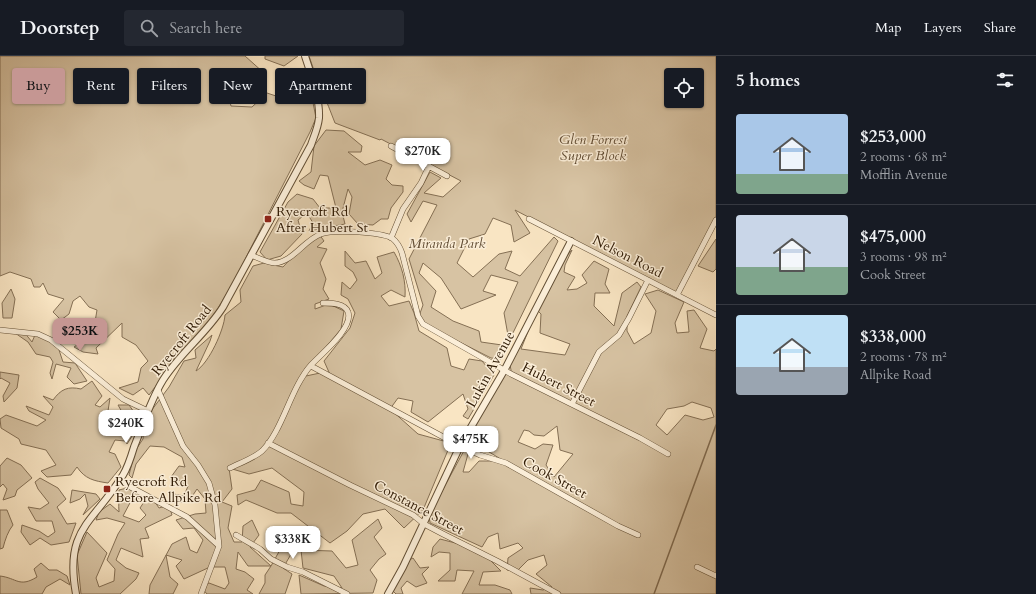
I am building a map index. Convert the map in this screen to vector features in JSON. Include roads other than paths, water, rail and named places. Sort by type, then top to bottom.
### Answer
[{"type":"street","name":"Ryecroft Road","points":[[76,594],[73,567],[77,540],[84,525],[119,481],[127,468],[148,411],[158,390],[170,371],[204,333],[218,314],[311,145],[319,118],[318,104],[305,56]]},
{"type":"street","points":[[391,146],[447,176]]},
{"type":"street","points":[[251,255],[274,263],[286,260],[311,239],[323,233],[363,232],[391,238],[403,209],[421,183],[430,166]]},
{"type":"street","name":"Nelson Road","points":[[529,219],[716,315]]},
{"type":"street","points":[[677,295],[716,220]]},
{"type":"street","name":"Hubert Street","points":[[391,238],[399,246],[402,253],[418,316],[423,324],[505,369],[640,438],[668,454]]},
{"type":"street","name":"Lukin Avenue","points":[[388,594],[424,524],[436,495],[460,446],[505,369],[571,241]]},
{"type":"street","points":[[572,404],[599,352],[619,335],[648,280]]},
{"type":"street","points":[[230,468],[262,451],[268,443],[301,378],[341,334],[348,319],[348,312],[344,306],[324,303]]},
{"type":"street","points":[[0,330],[38,334],[51,340],[123,399],[148,411]]},
{"type":"street","name":"Cook Street","points":[[311,366],[460,446],[506,464],[618,526],[638,535]]},
{"type":"street","points":[[158,390],[183,446],[198,465],[209,483],[215,504],[219,546],[201,594]]},
{"type":"street","name":"Constance Street","points":[[268,443],[350,486],[413,515],[424,524],[558,594]]},
{"type":"street","points":[[119,481],[188,517],[219,546]]},
{"type":"street","points":[[236,535],[260,549],[271,559],[287,567],[303,572],[347,594]]},
{"type":"street","points":[[697,567],[716,576]]},
{"type":"waterway","points":[[654,594],[716,425]]},
{"type":"place","name":"Ryecroft Rd After Hubert St","points":[[268,219]]},
{"type":"place","name":"Ryecroft Rd Before Allpike Rd","points":[[107,489]]},
{"type":"park label","name":"Glen Forrest Super Block","points":[[593,148]]},
{"type":"park label","name":"Miranda Park","points":[[447,243]]}]
